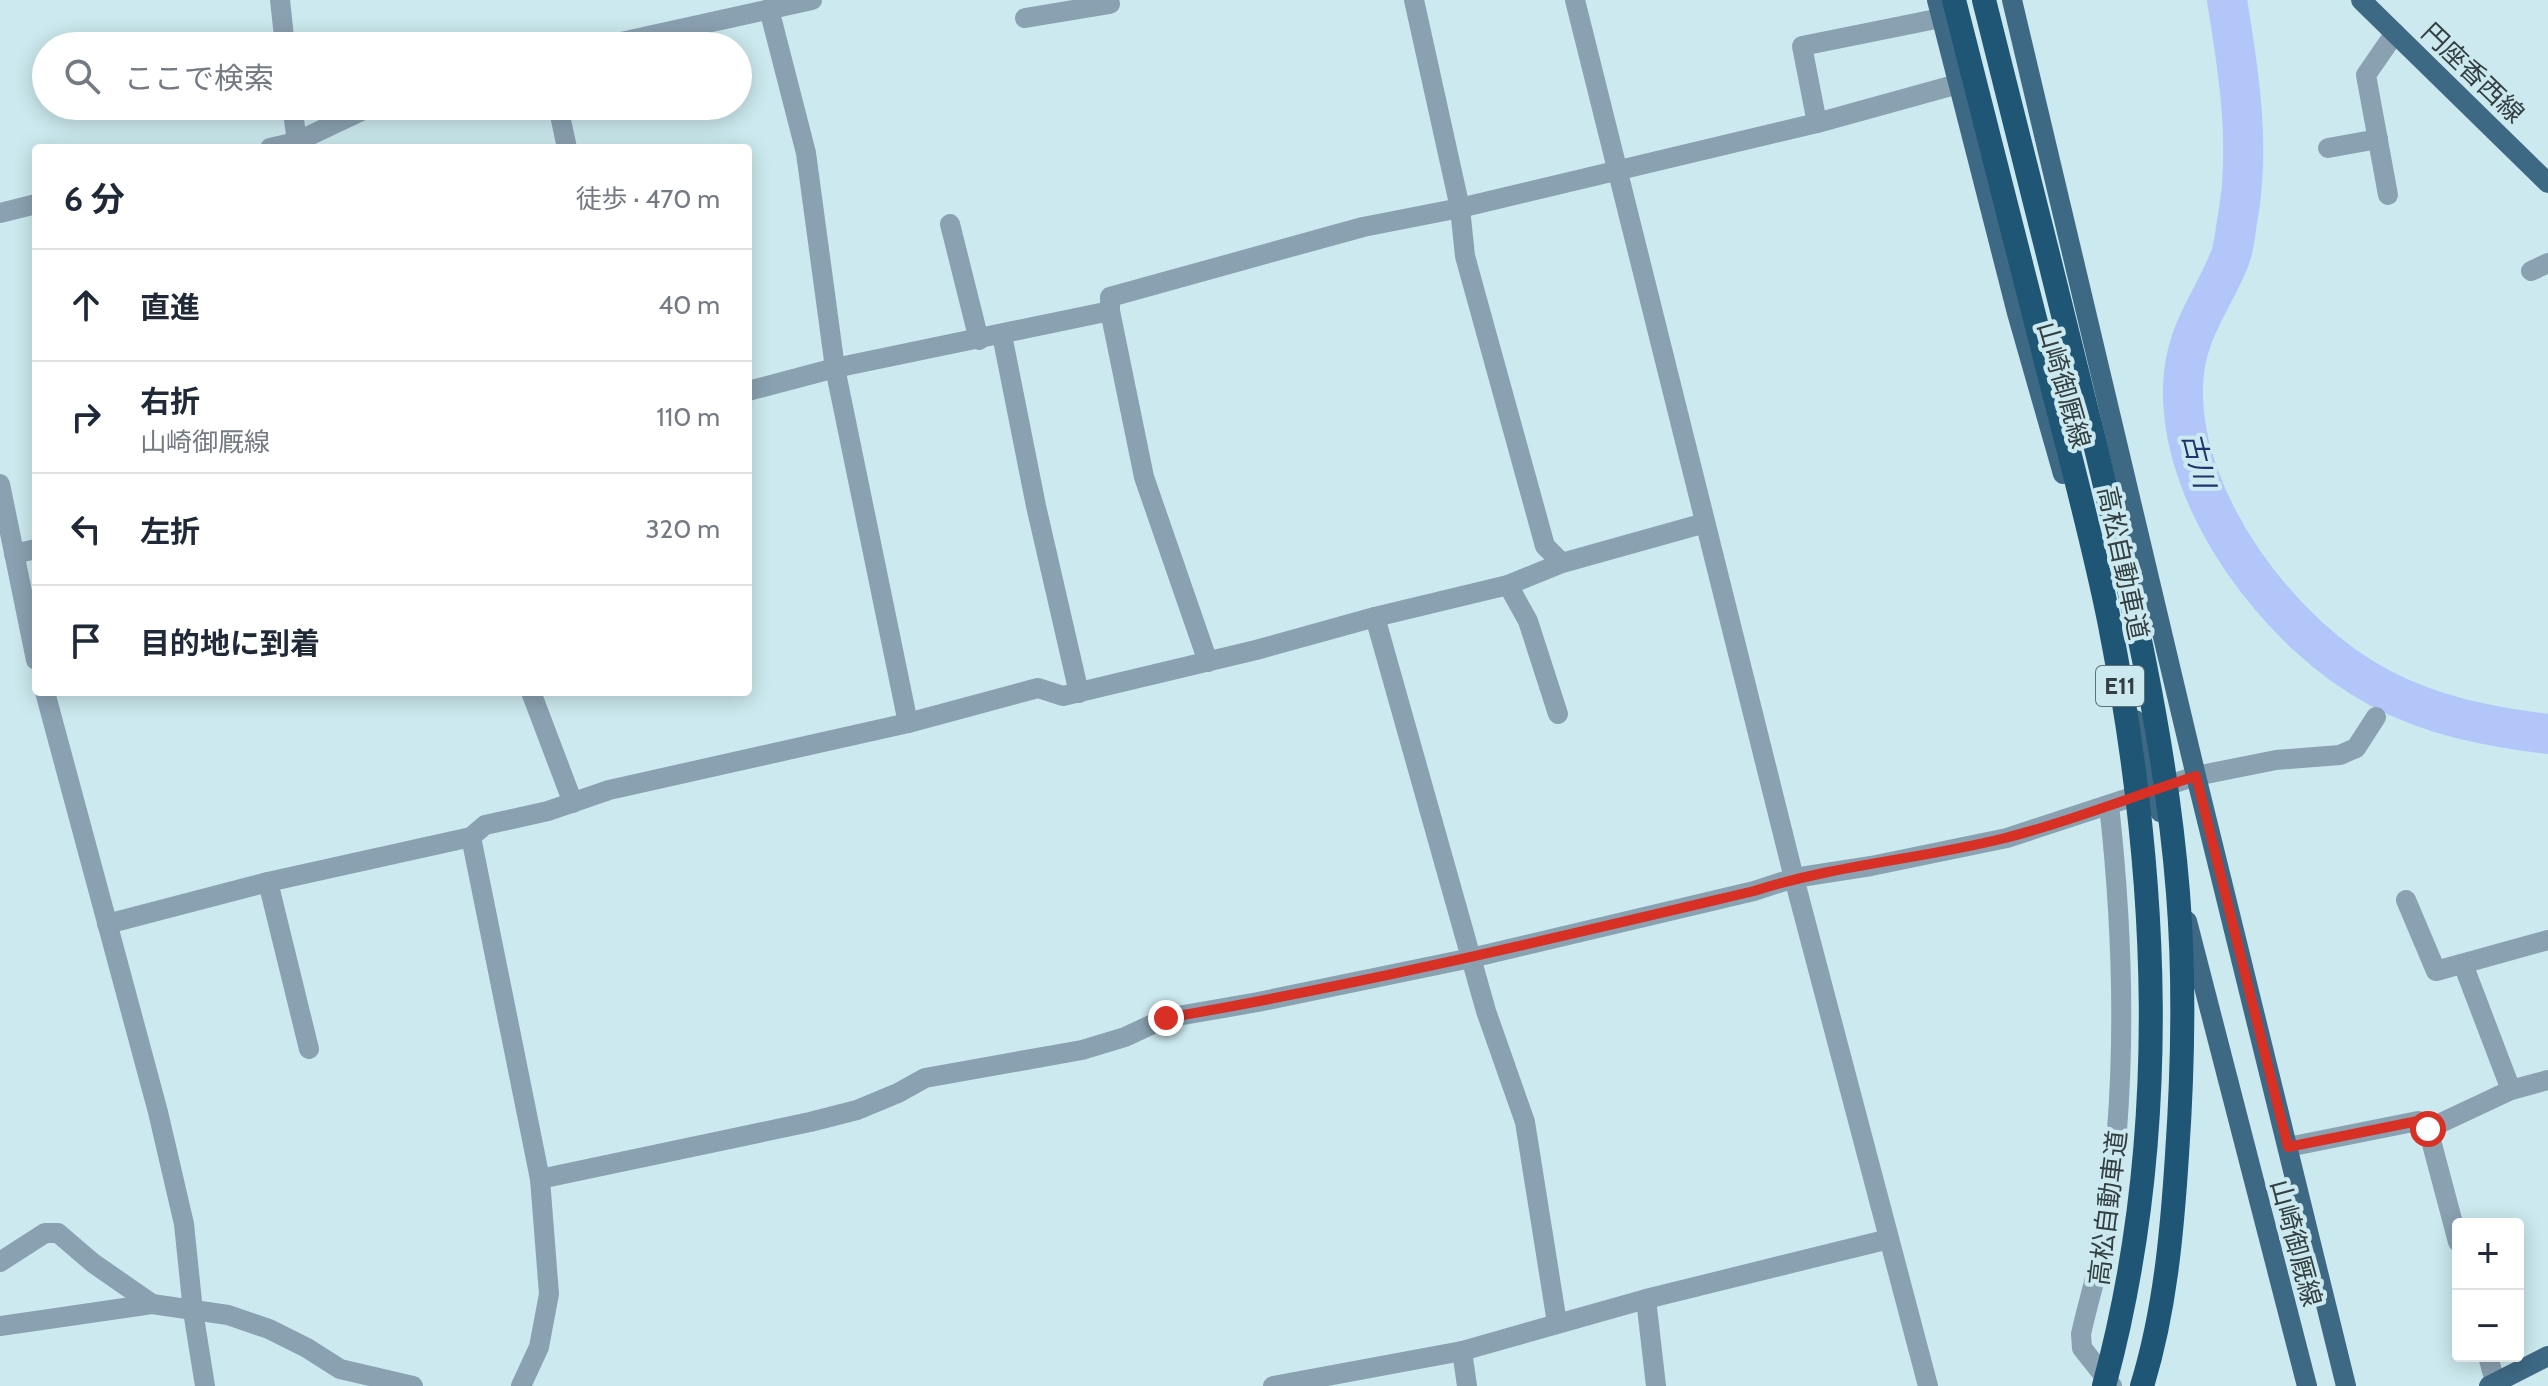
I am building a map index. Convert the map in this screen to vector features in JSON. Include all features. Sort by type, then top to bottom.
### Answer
[{"type":"highway","name":"高松自動車道","points":[[1984,0],[2135,617],[2156,727],[2178,891],[2183,999],[2182,1079],[2173,1215],[2156,1342],[2142,1386]]},
{"type":"highway","name":"高松自動車道","points":[[1944,6],[2086,517],[2109,620],[2148,881],[2153,1000],[2151,1089],[2124,1308],[2104,1386]]},
{"type":"main road","name":"山崎御厩線","points":[[2012,0],[2196,776],[2346,1386]]},
{"type":"main road","name":"円座香西線","points":[[2361,0],[2548,183]]},
{"type":"main road","name":"山崎御厩線","points":[[1944,6],[1958,84],[2017,313],[2155,789],[2307,1386]]},
{"type":"main road","points":[[2493,1385],[2548,1356]]},
{"type":"street","points":[[280,0],[283,32]]},
{"type":"street","points":[[659,32],[759,7],[812,0]]},
{"type":"street","points":[[1414,0],[1460,208],[1465,256],[1545,546],[1562,563]]},
{"type":"street","points":[[1575,0],[1794,878],[1928,1386]]},
{"type":"street","points":[[1025,18],[1066,6],[1110,4]]},
{"type":"street","points":[[1817,123],[1802,46],[1944,6]]},
{"type":"street","points":[[759,7],[806,153],[835,368],[908,723]]},
{"type":"street","points":[[2388,195],[2366,75],[2395,33]]},
{"type":"street","points":[[1208,662],[1144,477],[1110,311],[1110,297],[1363,227],[1460,208],[1817,123],[1958,84]]},
{"type":"street","points":[[294,120],[297,144]]},
{"type":"street","points":[[299,144],[345,120]]},
{"type":"street","points":[[561,120],[566,144]]},
{"type":"street","points":[[2328,148],[2378,139]]},
{"type":"street","points":[[0,213],[32,205]]},
{"type":"street","points":[[950,224],[979,340]]},
{"type":"street","points":[[752,390],[835,368],[1110,311]]},
{"type":"street","points":[[1002,335],[1036,506],[1079,693]]},
{"type":"street","points":[[0,484],[32,641]]},
{"type":"street","points":[[107,924],[268,882],[471,837],[485,825],[548,811],[609,790],[908,723],[1038,688],[1063,696],[1208,662],[1508,585],[1562,563],[1705,523]]},
{"type":"street","points":[[14,554],[32,550]]},
{"type":"street","points":[[1508,585],[1528,621],[1558,714]]},
{"type":"street","points":[[1375,617],[1471,958],[1525,1122],[1557,1323]]},
{"type":"street","points":[[46,696],[158,1112],[184,1224],[205,1386]]},
{"type":"street","points":[[533,696],[573,803]]},
{"type":"street","points":[[540,1179],[857,1110],[925,1078],[1082,1050],[1125,1037],[1166,1018],[1471,958],[1754,891],[1794,878],[1871,866],[2007,838],[2196,776],[2276,760],[2340,755],[2356,748],[2376,717]]},
{"type":"street","points":[[2109,805],[2119,887],[2123,1000],[2120,1088],[2103,1242],[2081,1334],[2082,1348],[2112,1386]]},
{"type":"street","points":[[471,837],[540,1179],[549,1294],[539,1347],[521,1386]]},
{"type":"street","points":[[268,882],[309,1049]]},
{"type":"street","points":[[2406,900],[2436,971],[2548,940]]},
{"type":"street","points":[[2463,964],[2511,1090]]},
{"type":"street","points":[[2428,1129],[2511,1090],[2548,1080]]},
{"type":"street","points":[[2288,1147],[2418,1121],[2428,1129],[2452,1219]]},
{"type":"street","points":[[0,1262],[45,1233],[58,1233],[93,1263],[152,1304]]},
{"type":"street","points":[[1273,1386],[1462,1351],[1646,1299],[1889,1239]]},
{"type":"street","points":[[1646,1299],[1656,1386]]},
{"type":"street","points":[[0,1326],[152,1304],[228,1315],[281,1335],[340,1369],[413,1386]]},
{"type":"street","points":[[1462,1351],[1467,1386]]},
{"type":"street","points":[[2489,1362],[2493,1385]]},
{"type":"waterway","name":"古川","points":[[2227,0],[2242,111],[2241,194],[2231,254],[2193,335],[2183,387],[2187,431],[2199,476],[2218,520],[2243,562],[2273,600],[2307,635],[2343,665],[2380,688],[2420,706],[2483,724],[2548,734]]},
{"type":"route","points":[[1166,1018],[1471,958],[1754,891],[1794,878],[1871,866],[2007,838],[2196,776],[2288,1147],[2418,1121],[2428,1129]]}]
